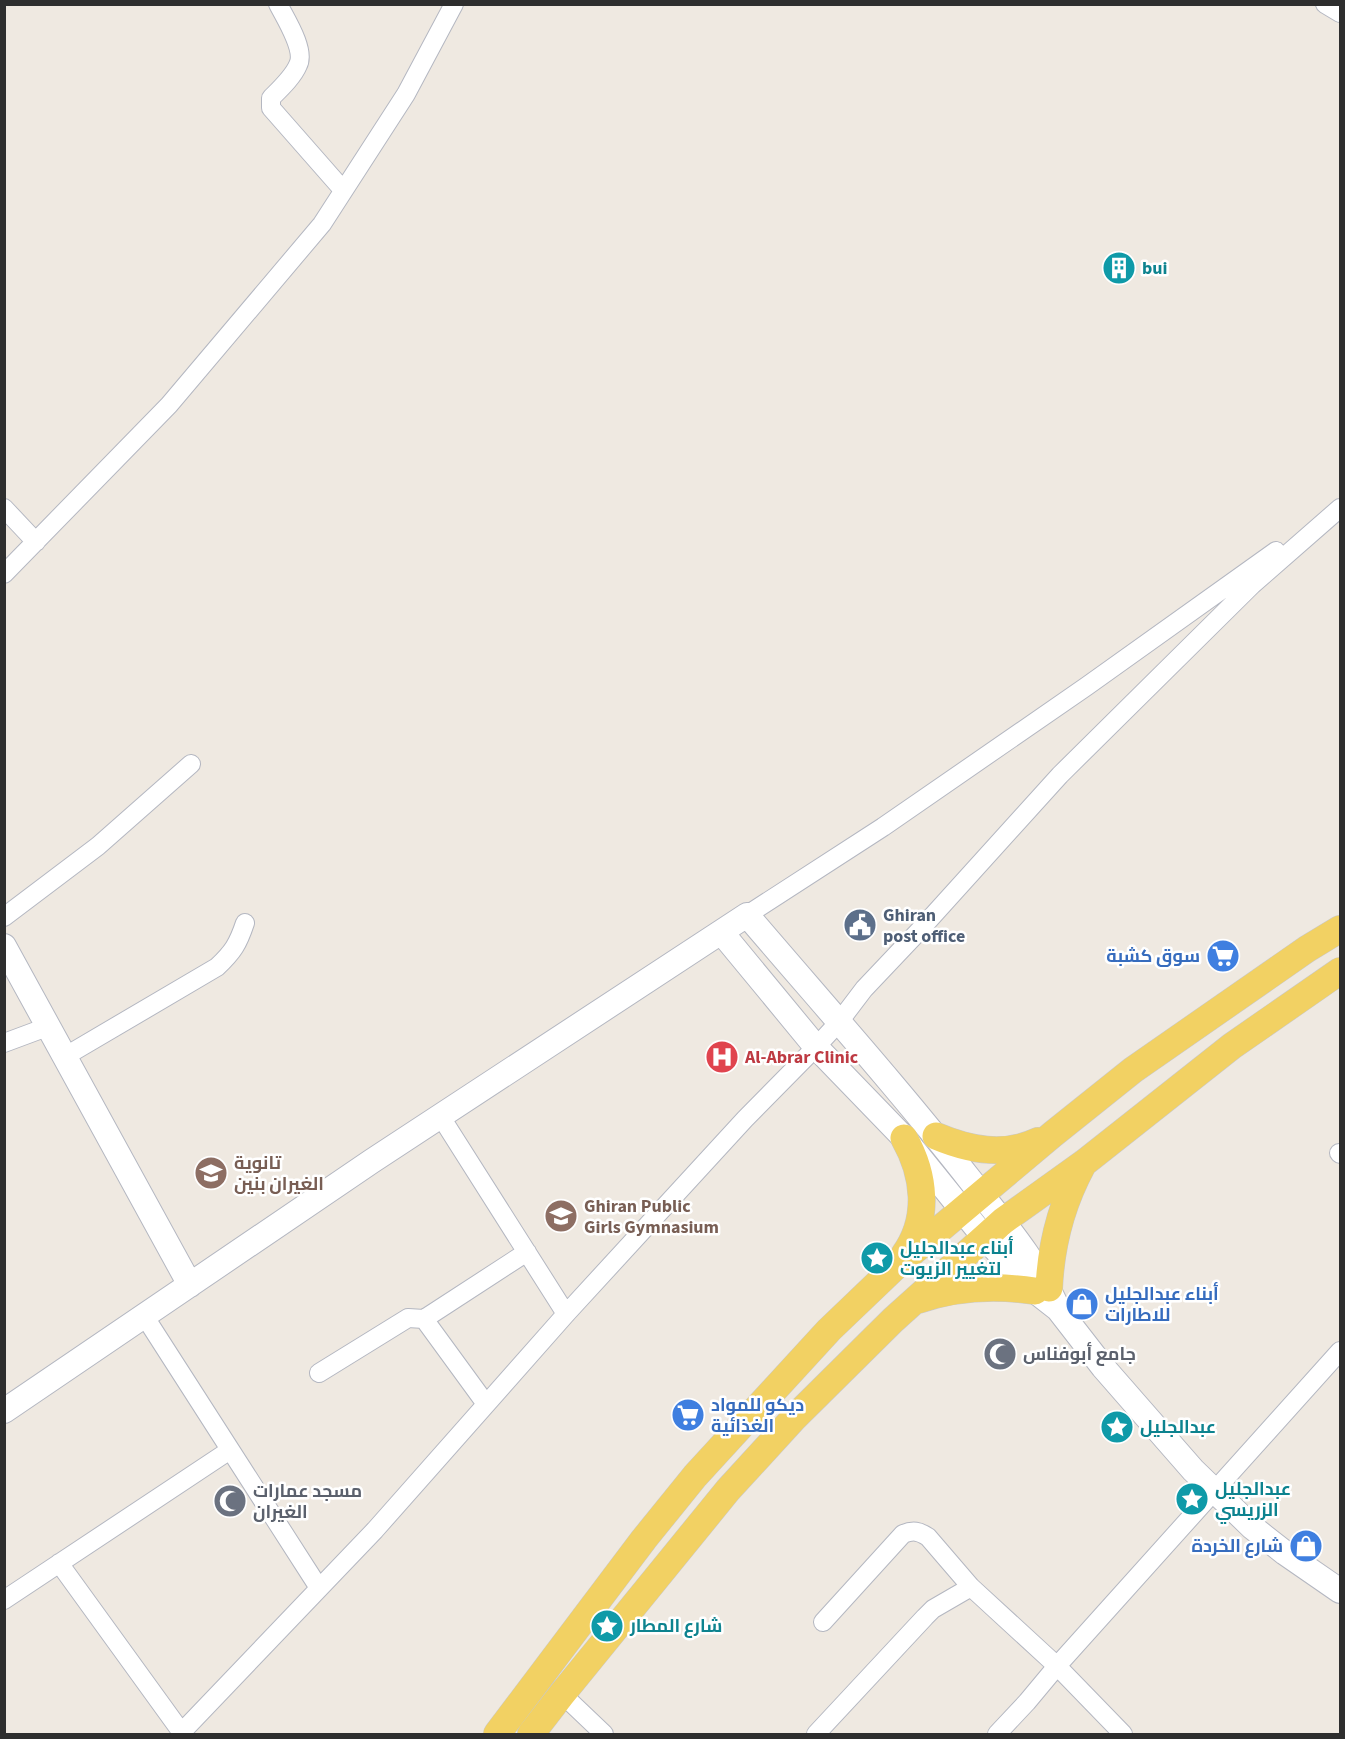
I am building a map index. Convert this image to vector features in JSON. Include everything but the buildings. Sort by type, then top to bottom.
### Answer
[{"type":"main road","points":[[497,1734],[644,1539],[695,1476],[829,1330],[897,1265],[1132,1070],[1307,949],[1341,929]]},
{"type":"main road","points":[[531,1734],[728,1490],[794,1418],[892,1320],[994,1229],[1084,1163],[1232,1046],[1341,971]]},
{"type":"main road","points":[[936,1136],[958,1146],[982,1150],[1007,1150],[1030,1144],[1053,1134]]},
{"type":"main road","points":[[897,1265],[908,1249],[921,1212],[920,1173],[914,1155],[904,1138]]},
{"type":"main road","points":[[914,1302],[948,1292],[974,1288],[1000,1287],[1047,1296],[1052,1251],[1060,1214],[1084,1163]]},
{"type":"street","points":[[278,4],[300,53],[299,64],[271,98],[271,108],[343,190]]},
{"type":"street","points":[[4,574],[169,405],[322,224],[406,94],[454,4]]},
{"type":"street","points":[[1325,4],[1341,13]]},
{"type":"street","points":[[4,1411],[372,1161],[627,992],[722,933],[883,827],[1341,506]]},
{"type":"street","points":[[59,1563],[181,1734],[375,1530],[566,1314],[745,1119],[839,1022],[864,988],[1060,775],[1252,585],[1341,506]]},
{"type":"street","points":[[4,508],[36,542]]},
{"type":"street","points":[[4,917],[98,846],[191,764]]},
{"type":"street","points":[[747,915],[936,1136],[972,1202]]},
{"type":"street","points":[[64,1057],[217,967],[239,943],[245,923]]},
{"type":"street","points":[[722,933],[816,1047],[904,1138],[972,1202],[1154,1427],[1213,1491],[1284,1553],[1341,1591]]},
{"type":"street","points":[[4,946],[190,1285]]},
{"type":"street","points":[[4,1043],[47,1027]]},
{"type":"street","points":[[441,1117],[566,1314]]},
{"type":"street","points":[[319,1373],[408,1318],[424,1319],[527,1252]]},
{"type":"street","points":[[145,1317],[319,1588]]},
{"type":"street","points":[[424,1319],[486,1404]]},
{"type":"street","points":[[997,1734],[1341,1351]]},
{"type":"street","points":[[4,1600],[230,1450]]},
{"type":"street","points":[[823,1622],[903,1534],[916,1531],[928,1537],[971,1587],[1057,1666],[1123,1734]]},
{"type":"street","points":[[816,1734],[925,1617],[971,1587]]},
{"type":"street","points":[[562,1694],[604,1734]]},
{"type":"place","name":"bui","points":[[1119,268]]},
{"type":"place","name":"Ghiran post office","points":[[860,925]]},
{"type":"place","name":"سوق كشبة","points":[[1223,956]]},
{"type":"place","name":"Al-Abrar Clinic","points":[[722,1057]]},
{"type":"place","name":"تانوية الغيران بنين","points":[[211,1173]]},
{"type":"place","name":"Ghiran Public Girls Gymnasium","points":[[561,1216]]},
{"type":"place","name":"أبناء عبدالجليل لتغيير الزيوت","points":[[877,1258]]},
{"type":"place","name":"أبناء عبدالجليل للاطارات","points":[[1082,1304]]},
{"type":"place","name":"جامع أبوفناس","points":[[1000,1354]]},
{"type":"place","name":"ديكو للمواد الغذائية","points":[[688,1415]]},
{"type":"place","name":"عبدالجليل","points":[[1117,1427]]},
{"type":"place","name":"عبدالجليل الزريسي","points":[[1192,1499]]},
{"type":"place","name":"مسجد عمارات الغيران","points":[[230,1501]]},
{"type":"place","name":"شارع الخردة","points":[[1306,1546]]},
{"type":"place","name":"شارع المطار","points":[[607,1626]]}]
